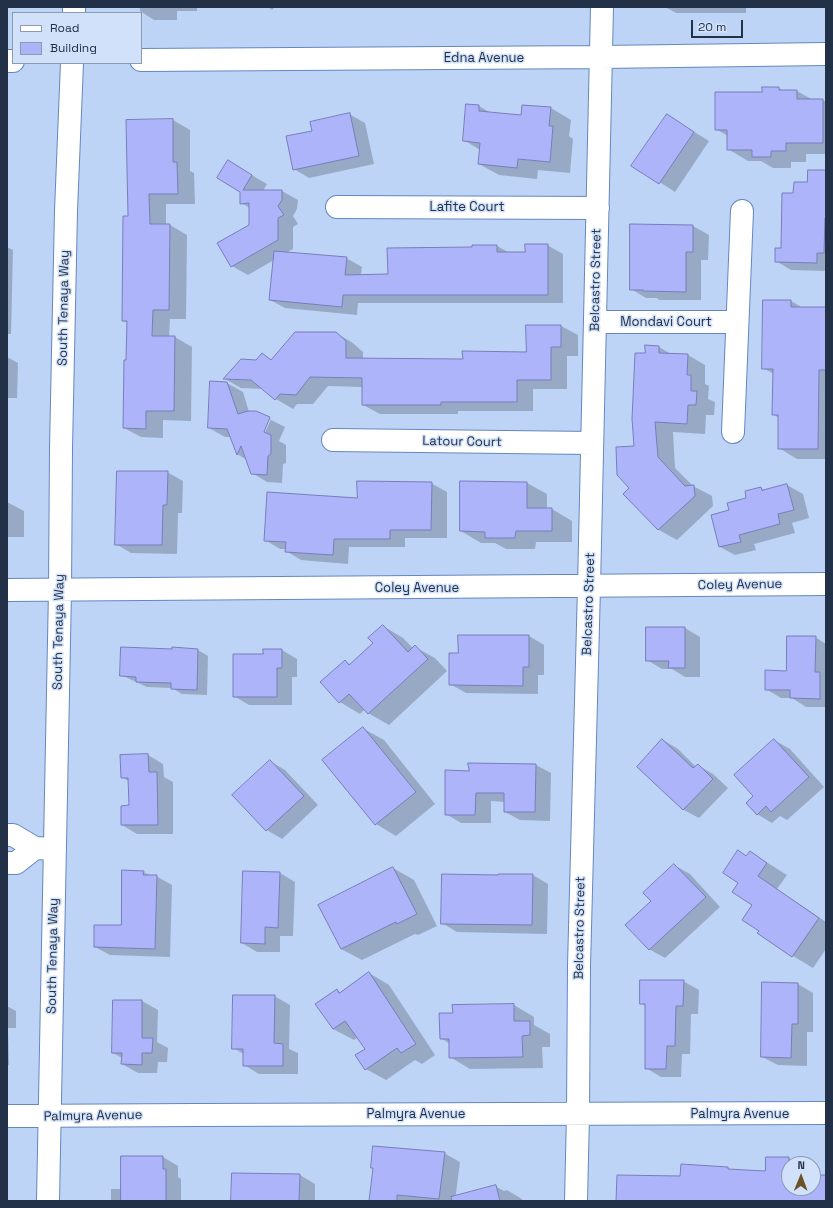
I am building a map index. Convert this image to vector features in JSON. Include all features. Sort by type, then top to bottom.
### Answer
[{"type":"street","name":"Belcastro Street","points":[[576,1201],[579,966],[602,7]]},
{"type":"street","name":"Edna Avenue","points":[[142,60],[826,54]]},
{"type":"street","name":"South Tenaya Way","points":[[48,1201],[50,1116],[45,848],[60,590],[61,448],[66,211],[72,64]]},
{"type":"street","name":"Lafite Court","points":[[336,207],[598,208]]},
{"type":"street","points":[[733,432],[742,211]]},
{"type":"street","name":"Mondavi Court","points":[[595,322],[738,322]]},
{"type":"street","name":"Latour Court","points":[[333,440],[592,443]]},
{"type":"street","name":"Coley Avenue","points":[[7,590],[589,587],[826,584]]},
{"type":"street","points":[[7,835],[13,835],[45,848]]},
{"type":"street","points":[[7,863],[16,863],[45,848]]},
{"type":"street","name":"Palmyra Avenue","points":[[7,1116],[826,1113]]},
{"type":"building","points":[[762,87],[779,87],[779,90],[797,90],[797,99],[823,99],[823,143],[786,143],[786,151],[771,151],[771,157],[752,157],[752,150],[727,150],[727,130],[715,130],[715,92],[762,92]]},
{"type":"building","points":[[466,104],[479,105],[479,111],[521,115],[522,105],[551,107],[549,126],[553,126],[550,162],[518,159],[517,168],[478,164],[480,143],[463,141]]},
{"type":"building","points":[[350,113],[359,156],[293,170],[286,136],[312,131],[310,122]]},
{"type":"building","points":[[667,114],[694,132],[659,184],[631,166]]},
{"type":"building","points":[[173,119],[173,162],[177,162],[178,194],[149,194],[150,224],[170,224],[169,310],[153,310],[152,336],[175,336],[174,411],[146,411],[146,429],[123,428],[124,360],[126,360],[127,321],[122,321],[123,216],[128,216],[126,120]]},
{"type":"building","points":[[228,160],[252,175],[243,190],[282,190],[282,200],[278,206],[284,215],[278,218],[278,240],[231,267],[217,243],[249,225],[249,203],[240,204],[240,192],[217,178]]},
{"type":"building","points":[[808,170],[826,170],[824,253],[817,253],[817,263],[775,262],[775,248],[781,248],[782,193],[793,193],[794,182],[807,182]]},
{"type":"building","points":[[630,224],[693,225],[693,252],[686,252],[686,292],[630,290]]},
{"type":"building","points":[[525,244],[548,244],[548,295],[343,295],[342,307],[269,300],[274,251],[347,257],[345,275],[388,274],[387,248],[472,247],[472,245],[497,245],[497,252],[525,252]]},
{"type":"building","points":[[763,300],[791,300],[791,307],[826,307],[826,370],[819,370],[818,449],[778,449],[778,415],[772,415],[773,369],[762,369]]},
{"type":"building","points":[[526,325],[561,325],[561,347],[551,347],[551,380],[517,380],[517,402],[441,402],[441,405],[362,405],[362,378],[310,377],[296,395],[280,394],[275,400],[251,380],[223,379],[241,359],[256,360],[262,353],[271,360],[295,332],[336,332],[346,341],[346,358],[463,359],[462,351],[526,352]]},
{"type":"building","points":[[645,345],[659,346],[659,353],[688,354],[687,375],[691,375],[691,391],[697,391],[696,405],[688,405],[687,424],[655,422],[658,457],[685,486],[694,485],[695,496],[658,530],[623,494],[629,488],[617,475],[616,447],[634,446],[632,419],[635,353],[645,353]]},
{"type":"building","points":[[210,381],[227,382],[238,414],[248,411],[256,411],[270,417],[264,432],[271,435],[271,454],[268,456],[267,475],[251,474],[241,446],[237,455],[227,429],[208,428]]},
{"type":"building","points":[[117,471],[168,471],[167,505],[163,505],[162,545],[115,545]]},
{"type":"building","points":[[357,481],[432,482],[431,530],[390,530],[390,539],[334,539],[333,555],[285,552],[286,542],[264,541],[267,492],[357,498]]},
{"type":"building","points":[[460,481],[527,482],[527,508],[552,508],[552,531],[516,531],[515,538],[485,538],[485,532],[460,531]]},
{"type":"building","points":[[787,484],[794,510],[778,514],[780,524],[739,535],[741,542],[719,547],[711,515],[729,510],[727,503],[746,498],[745,491],[761,487],[762,490]]},
{"type":"building","points":[[383,625],[408,652],[415,645],[428,659],[368,714],[349,694],[339,703],[320,682],[345,660],[349,665],[373,643],[368,638]]},
{"type":"building","points":[[646,627],[685,627],[685,668],[668,668],[669,661],[646,661]]},
{"type":"building","points":[[458,635],[529,635],[529,667],[523,667],[523,686],[449,685],[449,653],[458,653]]},
{"type":"building","points":[[787,636],[816,636],[815,672],[820,672],[820,699],[790,698],[790,690],[765,690],[765,670],[786,671]]},
{"type":"building","points":[[121,647],[172,649],[172,647],[198,649],[197,690],[171,689],[171,683],[136,682],[136,677],[120,676]]},
{"type":"building","points":[[263,649],[282,649],[282,668],[277,668],[277,697],[233,697],[233,654],[263,654]]},
{"type":"building","points":[[363,727],[416,792],[375,825],[322,760]]},
{"type":"building","points":[[662,739],[693,768],[698,764],[713,779],[683,810],[637,767]]},
{"type":"building","points":[[774,739],[809,777],[771,812],[766,806],[757,815],[746,803],[753,796],[734,775]]},
{"type":"building","points":[[148,754],[149,772],[157,772],[158,825],[121,825],[121,806],[129,805],[128,778],[121,778],[120,755]]},
{"type":"building","points":[[270,760],[304,796],[266,831],[232,795]]},
{"type":"building","points":[[468,763],[536,764],[535,812],[504,812],[504,793],[476,793],[475,815],[445,815],[445,770],[469,771]]},
{"type":"building","points":[[738,850],[746,856],[750,851],[767,863],[758,876],[819,918],[792,957],[757,933],[759,931],[742,920],[752,905],[732,892],[738,883],[723,873]]},
{"type":"building","points":[[674,864],[706,897],[649,950],[625,925],[651,901],[643,893]]},
{"type":"building","points":[[393,867],[417,914],[397,924],[396,922],[341,949],[318,905]]},
{"type":"building","points":[[122,870],[144,871],[143,875],[157,875],[155,949],[94,947],[94,925],[121,925]]},
{"type":"building","points":[[243,871],[280,872],[278,928],[265,927],[265,944],[241,943]]},
{"type":"building","points":[[442,874],[533,874],[532,925],[441,924]]},
{"type":"building","points":[[369,972],[416,1044],[401,1053],[397,1048],[365,1070],[355,1055],[365,1049],[345,1021],[333,1029],[315,1004],[337,989],[339,993]]},
{"type":"building","points":[[640,980],[684,980],[683,1006],[676,1006],[675,1046],[667,1046],[666,1069],[645,1069],[645,1004],[640,1004]]},
{"type":"building","points":[[762,982],[798,983],[798,1024],[792,1024],[791,1058],[761,1057]]},
{"type":"building","points":[[233,995],[275,995],[274,1043],[283,1044],[283,1066],[243,1066],[243,1049],[232,1049]]},
{"type":"building","points":[[113,1000],[142,1000],[142,1038],[153,1038],[152,1053],[142,1053],[142,1065],[121,1064],[122,1053],[112,1053]]},
{"type":"building","points":[[514,1004],[514,1021],[530,1021],[530,1035],[522,1036],[523,1057],[449,1058],[449,1039],[440,1039],[439,1013],[453,1013],[452,1005]]},
{"type":"building","points":[[373,1146],[445,1152],[439,1199],[397,1195],[397,1201],[369,1201],[373,1168],[371,1168]]},
{"type":"building","points":[[121,1156],[163,1156],[163,1169],[166,1169],[166,1201],[121,1201]]},
{"type":"building","points":[[766,1157],[781,1157],[781,1196],[821,1196],[821,1175],[826,1175],[826,1201],[616,1201],[617,1175],[680,1176],[681,1164],[765,1171]]},
{"type":"building","points":[[232,1173],[300,1174],[299,1201],[231,1201]]},
{"type":"building","points":[[496,1185],[500,1201],[452,1201],[451,1197]]}]
